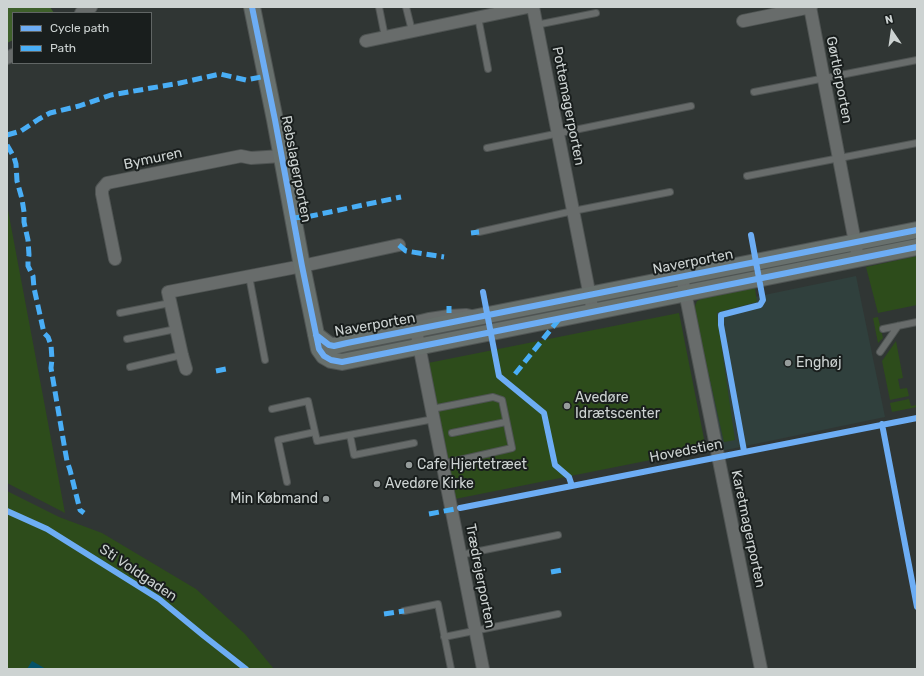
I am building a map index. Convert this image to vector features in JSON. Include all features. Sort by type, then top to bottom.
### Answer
[{"type":"street","name":"Rebslagerporten","points":[[252,7],[316,335]]},
{"type":"street","points":[[366,41],[485,13],[528,7]]},
{"type":"street","name":"Pottemagerporten","points":[[533,7],[593,312]]},
{"type":"street","name":"Gørtlerporten","points":[[743,21],[810,7],[858,258]]},
{"type":"street","name":"Bymuren","points":[[115,259],[102,194],[102,189],[107,183],[241,156],[251,158],[282,156]]},
{"type":"street","name":"Naverporten","points":[[316,335],[326,343],[334,346],[917,230]]},
{"type":"street","points":[[186,369],[168,292],[302,266],[399,245]]},
{"type":"street","name":"Naverporten","points":[[316,335],[319,349],[327,359],[342,362],[917,247]]},
{"type":"street","name":"Karetmagerporten","points":[[682,277],[761,669]]},
{"type":"street","name":"Trædrejerporten","points":[[416,330],[483,669]]},
{"type":"lane","points":[[378,7],[385,37]]},
{"type":"lane","points":[[406,7],[412,31]]},
{"type":"lane","points":[[485,13],[488,69]]},
{"type":"lane","points":[[536,25],[596,13]]},
{"type":"lane","points":[[754,92],[917,60]]},
{"type":"lane","points":[[487,148],[691,106]]},
{"type":"lane","points":[[747,176],[917,143]]},
{"type":"lane","points":[[479,232],[573,211],[670,192]]},
{"type":"lane","points":[[249,276],[265,360]]},
{"type":"lane","points":[[120,313],[170,303]]},
{"type":"lane","points":[[390,335],[413,320],[429,316],[466,312],[482,316]]},
{"type":"lane","points":[[883,329],[917,322]]},
{"type":"lane","points":[[880,352],[898,326]]},
{"type":"lane","points":[[127,339],[176,329]]},
{"type":"lane","points":[[130,367],[182,356]]},
{"type":"lane","points":[[272,409],[308,401],[317,441],[433,414],[493,397],[502,400],[512,448],[442,464]]},
{"type":"lane","points":[[452,433],[506,422]]},
{"type":"lane","points":[[287,482],[278,440],[315,432]]},
{"type":"lane","points":[[350,434],[354,455],[414,443]]},
{"type":"lane","points":[[460,554],[558,535]]},
{"type":"lane","points":[[404,611],[438,604],[451,669]]},
{"type":"lane","points":[[444,637],[558,614]]},
{"type":"shaded area","name":"Enghøj","points":[[856,276],[885,417],[721,451],[692,310]]},
{"type":"green space","points":[[7,7],[50,7],[53,12],[12,12],[12,40],[7,43]]},
{"type":"green space","points":[[7,205],[65,513],[7,483]]},
{"type":"green space","points":[[917,256],[917,305],[878,313],[866,267]]},
{"type":"green space","points":[[755,288],[757,302],[717,313],[735,440],[724,442],[694,309],[697,301],[704,298]]},
{"type":"green space","name":"Avedøre Idrætscenter","points":[[679,313],[706,449],[455,499],[428,363]]},
{"type":"green space","points":[[878,317],[883,338],[878,343],[873,318]]},
{"type":"green space","points":[[896,341],[903,378],[898,379],[900,389],[907,388],[909,396],[890,400],[882,361]]},
{"type":"green space","points":[[909,399],[911,406],[917,405],[917,407],[892,412],[890,403]]},
{"type":"green space","points":[[7,491],[59,517],[102,533],[196,589],[245,634],[274,669],[7,669]]},
{"type":"water","points":[[32,661],[46,669],[27,669]]},
{"type":"marked path","points":[[7,135],[21,131],[50,113],[79,106],[111,95],[180,83],[220,74],[246,80],[266,76]]},
{"type":"marked path","points":[[7,145],[16,164],[17,181],[22,199],[24,222],[28,240],[28,266],[33,276],[34,288],[44,333],[48,337],[51,345],[51,368],[67,461],[80,510],[84,513]]},
{"type":"marked path","points":[[293,218],[311,216],[401,197]]},
{"type":"marked path","points":[[471,233],[479,232]]},
{"type":"marked path","points":[[399,245],[406,251],[444,257]]},
{"type":"marked path","points":[[449,306],[449,313]]},
{"type":"marked path","points":[[515,374],[560,318]]},
{"type":"marked path","points":[[216,371],[226,369]]},
{"type":"marked path","points":[[429,514],[460,508]]},
{"type":"marked path","points":[[551,572],[562,570]]},
{"type":"marked path","points":[[384,614],[404,611]]},
{"type":"cycle path","points":[[252,7],[319,349],[324,356],[331,360],[342,362],[917,247]]},
{"type":"cycle path","points":[[316,335],[329,345],[334,346],[917,230]]},
{"type":"cycle path","points":[[744,451],[721,325],[721,315],[760,305],[763,300],[751,235]]},
{"type":"cycle path","points":[[483,292],[499,376],[544,413],[555,465],[569,477],[572,486]]},
{"type":"cycle path","name":"Hovedstien","points":[[460,508],[917,418]]},
{"type":"cycle path","points":[[882,424],[917,607]]},
{"type":"cycle path","name":"Sti Voldgaden","points":[[7,511],[47,529],[159,599],[246,669]]},
{"type":"place","name":"Enghøj","points":[[788,363]]},
{"type":"place","name":"Avedøre Idrætscenter","points":[[567,406]]},
{"type":"place","name":"Cafe Hjertetræet","points":[[409,465]]},
{"type":"place","name":"Avedøre Kirke","points":[[377,484]]},
{"type":"place","name":"Min Købmand","points":[[326,499]]}]
